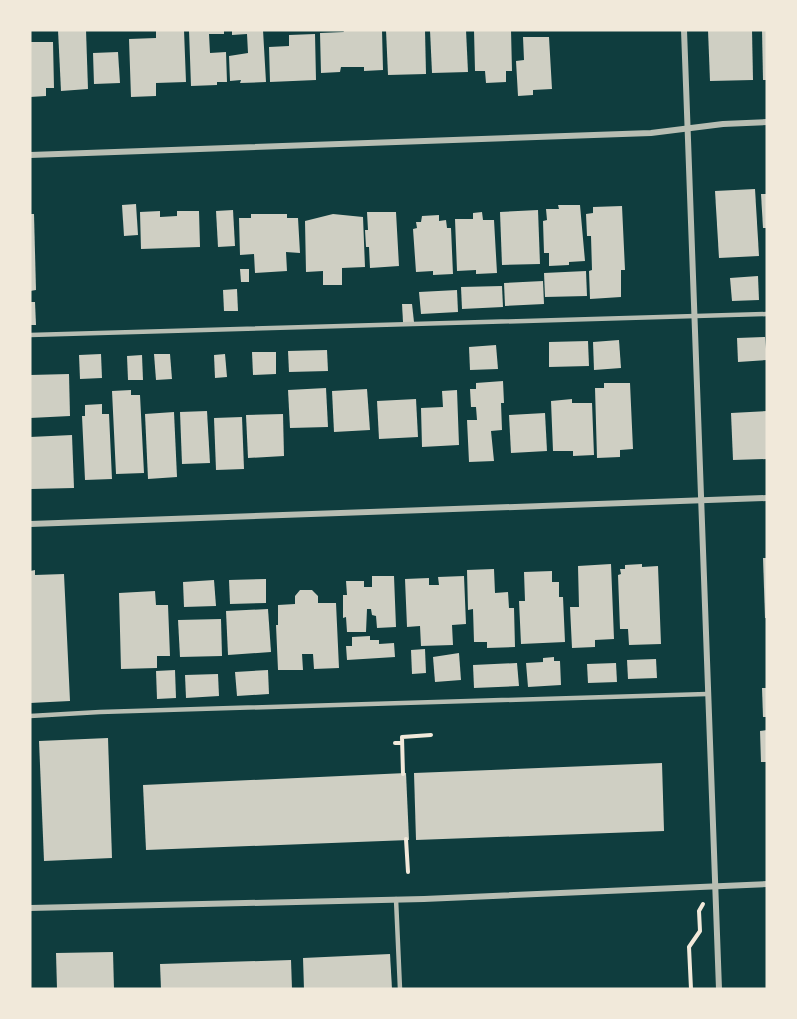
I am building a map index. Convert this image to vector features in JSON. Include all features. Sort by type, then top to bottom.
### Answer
[{"type":"street","points":[[684,30],[719,989]]},
{"type":"street","points":[[30,155],[651,133],[723,124],[767,122]]},
{"type":"street","points":[[30,524],[767,498]]},
{"type":"street","points":[[30,908],[396,899],[767,884]]},
{"type":"lane","points":[[30,335],[767,314]]},
{"type":"lane","points":[[30,716],[112,711],[707,694]]},
{"type":"lane","points":[[396,899],[400,989]]},
{"type":"path","points":[[403,774],[402,737],[431,735]]},
{"type":"path","points":[[395,743],[402,743]]},
{"type":"path","points":[[406,839],[408,872]]},
{"type":"path","points":[[691,989],[689,947],[700,931],[699,911]]},
{"type":"building","points":[[58,30],[86,30],[88,89],[61,91]]},
{"type":"building","points":[[156,30],[184,30],[186,82],[156,83],[156,96],[131,97],[129,39],[156,38]]},
{"type":"building","points":[[189,30],[224,30],[224,34],[209,34],[210,53],[226,52],[227,82],[217,82],[217,85],[191,86]]},
{"type":"building","points":[[232,30],[263,30],[266,82],[230,81],[229,56],[248,53],[247,34],[232,35]]},
{"type":"building","points":[[343,30],[382,30],[383,70],[364,71],[364,67],[341,67],[340,72],[321,73],[320,33],[344,32]]},
{"type":"building","points":[[386,30],[425,30],[426,74],[388,75]]},
{"type":"building","points":[[430,30],[466,30],[468,72],[432,73]]},
{"type":"building","points":[[474,30],[511,30],[512,71],[506,71],[506,82],[486,83],[485,71],[475,71]]},
{"type":"building","points":[[708,30],[752,30],[753,80],[710,81]]},
{"type":"building","points":[[762,30],[767,30],[767,80],[763,80]]},
{"type":"building","points":[[315,34],[316,80],[270,82],[269,47],[289,46],[289,35]]},
{"type":"building","points":[[523,37],[549,37],[552,89],[533,90],[533,95],[518,96],[516,61],[524,60]]},
{"type":"building","points":[[30,42],[53,42],[54,88],[46,88],[46,96],[30,97]]},
{"type":"building","points":[[118,52],[120,83],[94,84],[93,53]]},
{"type":"building","points":[[755,189],[759,256],[719,258],[715,191]]},
{"type":"building","points":[[761,194],[767,194],[767,228],[763,228]]},
{"type":"building","points":[[136,204],[138,235],[124,236],[122,205]]},
{"type":"building","points":[[558,205],[580,205],[585,261],[549,266],[549,253],[544,253],[543,221],[547,220],[546,209],[559,209]]},
{"type":"building","points":[[622,206],[625,270],[621,270],[621,297],[590,299],[591,236],[587,236],[586,214],[593,213],[593,207]]},
{"type":"building","points":[[233,210],[235,246],[218,247],[216,211]]},
{"type":"building","points":[[538,210],[540,264],[502,265],[500,212]]},
{"type":"building","points":[[160,211],[160,217],[177,216],[177,211],[199,211],[200,247],[141,249],[140,212]]},
{"type":"building","points":[[367,212],[396,212],[399,266],[370,268],[365,230],[368,230]]},
{"type":"building","points":[[482,212],[483,220],[494,220],[497,273],[476,274],[476,270],[457,271],[455,219],[473,219],[473,213]]},
{"type":"building","points":[[30,214],[34,214],[36,290],[30,291]]},
{"type":"building","points":[[251,214],[287,214],[287,218],[298,218],[300,253],[286,252],[287,271],[255,273],[254,254],[240,255],[239,218],[251,218]]},
{"type":"building","points":[[333,214],[363,217],[365,267],[342,268],[342,285],[323,285],[323,271],[306,272],[305,221]]},
{"type":"building","points":[[439,215],[439,221],[446,220],[447,228],[451,228],[453,274],[433,275],[433,271],[416,272],[413,229],[417,228],[416,222],[421,222],[422,216]]},
{"type":"building","points":[[240,269],[249,269],[249,282],[241,282]]},
{"type":"building","points":[[586,271],[587,296],[545,297],[544,273]]},
{"type":"building","points":[[758,276],[759,300],[732,301],[730,278]]},
{"type":"building","points":[[543,281],[544,304],[505,306],[504,283]]},
{"type":"building","points":[[502,286],[503,307],[462,309],[461,287]]},
{"type":"building","points":[[237,289],[238,311],[224,311],[223,290]]},
{"type":"building","points":[[457,290],[458,312],[421,314],[419,292]]},
{"type":"building","points":[[30,302],[35,302],[36,325],[30,325]]},
{"type":"building","points":[[402,304],[412,304],[414,322],[403,322]]},
{"type":"building","points":[[765,337],[767,360],[738,362],[737,338]]},
{"type":"building","points":[[619,340],[621,368],[594,370],[593,342]]},
{"type":"building","points":[[588,341],[589,366],[549,367],[549,342]]},
{"type":"building","points":[[496,345],[498,369],[470,370],[469,347]]},
{"type":"building","points":[[327,350],[328,371],[289,372],[288,351]]},
{"type":"building","points":[[252,352],[276,352],[276,374],[253,375]]},
{"type":"building","points":[[101,354],[102,378],[80,379],[79,355]]},
{"type":"building","points":[[154,354],[170,354],[172,379],[156,380]]},
{"type":"building","points":[[225,354],[227,377],[215,378],[214,355]]},
{"type":"building","points":[[142,355],[143,380],[128,380],[127,356]]},
{"type":"building","points":[[69,374],[70,416],[30,418],[30,375]]},
{"type":"building","points":[[503,381],[502,430],[491,431],[494,461],[469,462],[467,420],[477,420],[476,407],[471,407],[470,389],[476,389],[476,383]]},
{"type":"building","points":[[604,383],[630,383],[633,449],[620,450],[620,457],[597,458],[595,388],[604,388]]},
{"type":"building","points":[[326,388],[328,427],[290,428],[288,390]]},
{"type":"building","points":[[367,389],[370,430],[334,432],[332,391]]},
{"type":"building","points":[[131,390],[131,395],[140,395],[144,473],[116,474],[112,391]]},
{"type":"building","points":[[457,390],[459,445],[422,447],[421,408],[443,407],[442,391]]},
{"type":"building","points":[[416,399],[418,437],[379,439],[377,401]]},
{"type":"building","points":[[572,399],[572,403],[592,403],[594,455],[573,456],[573,451],[553,451],[551,401]]},
{"type":"building","points":[[102,404],[102,414],[109,414],[112,479],[85,480],[82,416],[85,416],[85,405]]},
{"type":"building","points":[[207,411],[210,463],[182,464],[180,412]]},
{"type":"building","points":[[767,411],[767,459],[733,460],[731,413]]},
{"type":"building","points":[[174,412],[177,477],[148,479],[145,414]]},
{"type":"building","points":[[545,413],[547,451],[511,453],[509,415]]},
{"type":"building","points":[[283,414],[284,456],[248,458],[246,415]]},
{"type":"building","points":[[242,417],[244,469],[216,470],[214,418]]},
{"type":"building","points":[[72,435],[74,488],[31,489],[30,437]]},
{"type":"building","points":[[763,558],[767,558],[767,618],[765,618]]},
{"type":"building","points":[[611,564],[614,639],[595,640],[595,647],[572,648],[570,607],[579,607],[578,566]]},
{"type":"building","points":[[642,564],[642,567],[658,566],[661,644],[629,645],[628,629],[620,629],[618,575],[621,574],[620,569],[625,569],[625,565]]},
{"type":"building","points":[[494,569],[495,593],[508,592],[509,608],[514,608],[515,647],[487,648],[487,642],[474,642],[473,609],[468,610],[467,570]]},
{"type":"building","points":[[35,570],[35,575],[64,574],[70,701],[30,703],[30,571]]},
{"type":"building","points":[[552,571],[552,582],[559,582],[559,597],[563,597],[565,642],[521,644],[519,601],[525,601],[524,572]]},
{"type":"building","points":[[372,576],[394,576],[396,627],[377,628],[376,616],[372,615],[371,609],[367,609],[366,632],[347,632],[346,617],[343,618],[343,595],[347,595],[346,581],[364,581],[364,587],[372,587]]},
{"type":"building","points":[[464,576],[466,624],[452,625],[453,645],[421,646],[420,626],[407,627],[405,579],[429,578],[429,585],[439,585],[438,577]]},
{"type":"building","points":[[266,579],[266,603],[230,604],[229,580]]},
{"type":"building","points":[[214,580],[216,606],[184,607],[183,582]]},
{"type":"building","points":[[300,590],[312,590],[318,596],[318,603],[336,603],[339,668],[314,669],[313,654],[302,654],[303,670],[278,670],[276,625],[278,625],[278,605],[295,604],[295,596]]},
{"type":"building","points":[[155,591],[156,605],[168,605],[170,656],[157,656],[157,668],[121,669],[119,593]]},
{"type":"building","points":[[268,609],[271,652],[228,655],[226,611]]},
{"type":"building","points":[[221,619],[222,656],[180,657],[178,620]]},
{"type":"building","points":[[370,636],[370,640],[379,640],[379,644],[394,643],[395,657],[347,660],[346,646],[352,646],[352,637]]},
{"type":"building","points":[[425,649],[426,673],[412,674],[411,650]]},
{"type":"building","points":[[459,653],[461,680],[435,682],[433,657]]},
{"type":"building","points":[[554,657],[554,661],[560,661],[561,685],[528,687],[526,663],[543,662],[543,658]]},
{"type":"building","points":[[656,659],[657,678],[628,679],[627,660]]},
{"type":"building","points":[[517,663],[519,686],[474,688],[473,665]]},
{"type":"building","points":[[616,663],[617,682],[588,683],[587,664]]},
{"type":"building","points":[[175,670],[176,698],[157,699],[156,671]]},
{"type":"building","points":[[268,670],[269,694],[237,696],[235,672]]},
{"type":"building","points":[[218,674],[219,696],[186,698],[185,675]]},
{"type":"building","points":[[762,688],[767,688],[767,717],[763,717]]},
{"type":"building","points":[[767,730],[767,762],[761,762],[760,731]]},
{"type":"building","points":[[108,738],[112,858],[44,861],[39,741]]},
{"type":"building","points":[[662,763],[664,831],[416,840],[414,773]]},
{"type":"building","points":[[406,773],[409,840],[146,850],[143,785]]},
{"type":"building","points":[[113,952],[114,989],[57,989],[56,953]]},
{"type":"building","points":[[390,954],[392,989],[304,989],[303,958]]},
{"type":"building","points":[[291,960],[292,989],[161,989],[160,964]]}]
